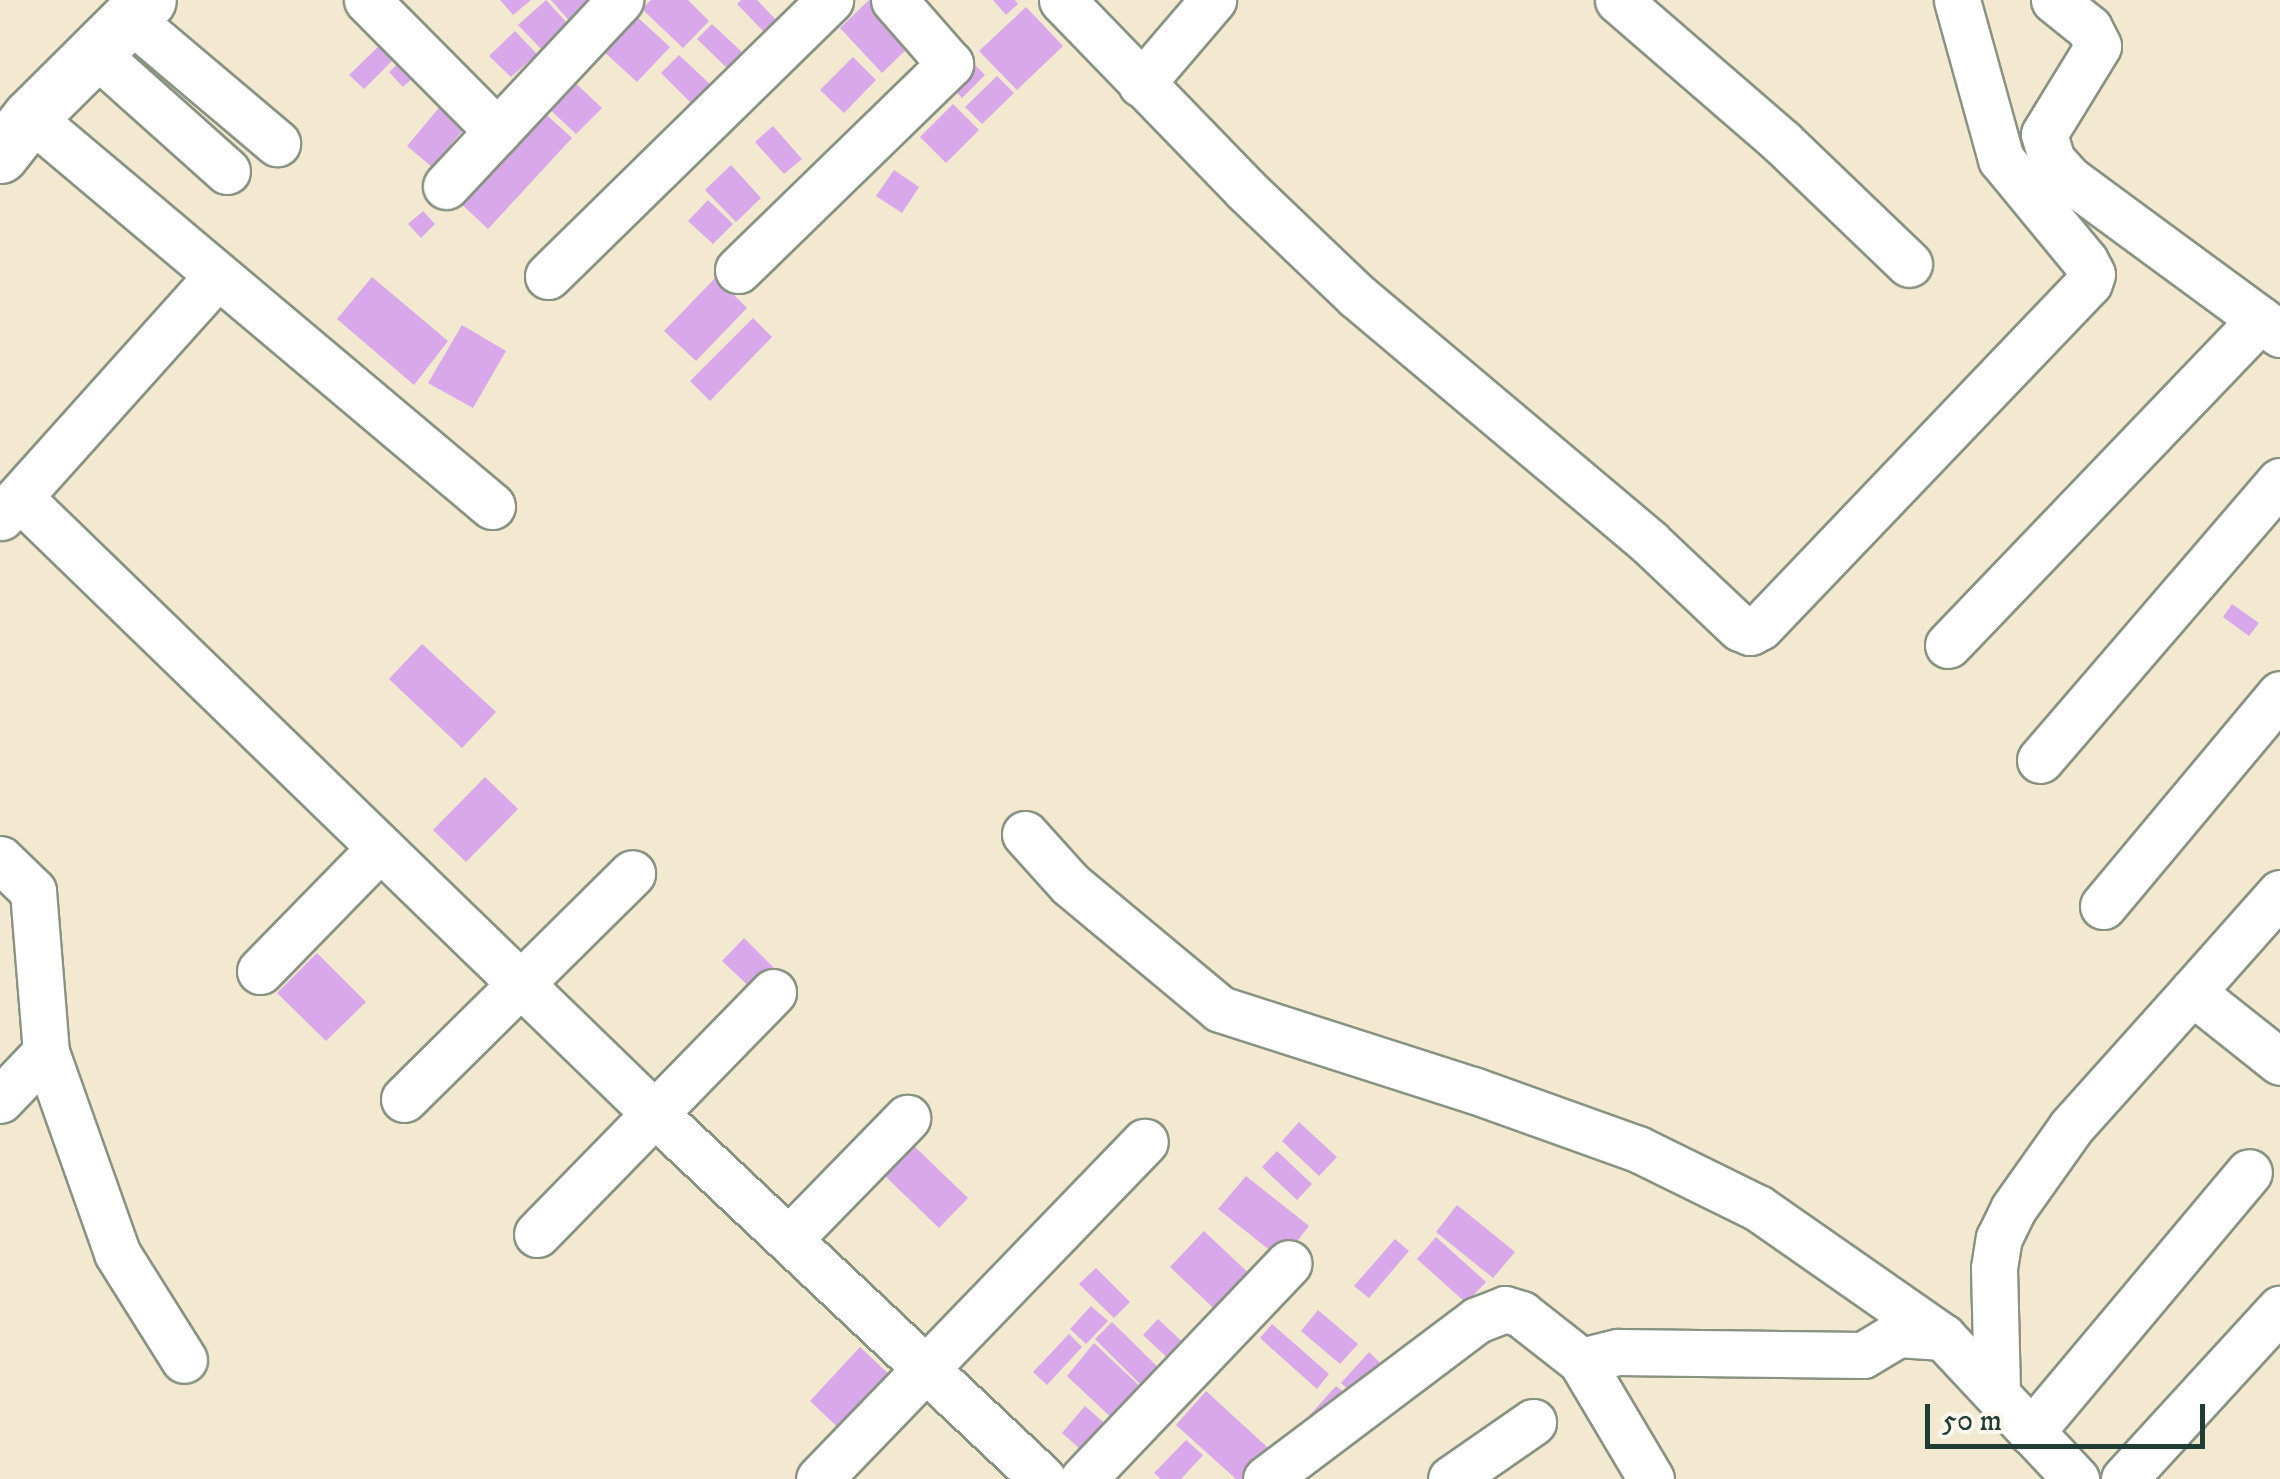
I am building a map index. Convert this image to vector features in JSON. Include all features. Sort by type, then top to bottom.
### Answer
[{"type":"street","points":[[367,0],[497,131]]},
{"type":"street","points":[[446,186],[620,0]]},
{"type":"street","points":[[548,276],[830,0]]},
{"type":"street","points":[[738,270],[950,64],[894,0]]},
{"type":"street","points":[[1062,0],[1141,84],[1356,296],[1649,542],[1740,628],[1750,632],[1760,628],[2089,284],[2092,274],[2084,261],[2001,159],[1958,0]]},
{"type":"street","points":[[1141,84],[1212,0]]},
{"type":"street","points":[[1618,0],[1782,142],[1909,264]]},
{"type":"street","points":[[1948,645],[2270,327],[2068,179],[2052,160],[2044,134],[2098,46],[2089,28],[2054,0]]},
{"type":"street","points":[[124,24],[15,136],[216,277],[492,506]]},
{"type":"street","points":[[124,24],[277,143]]},
{"type":"street","points":[[124,24],[227,172]]},
{"type":"street","points":[[216,277],[10,508],[380,848],[654,1113],[930,1368],[1042,1479]]},
{"type":"street","points":[[2040,760],[2280,480]]},
{"type":"street","points":[[2103,906],[2280,694]]},
{"type":"street","points":[[1025,834],[1070,884],[1220,1009],[1473,1090],[1638,1150],[1758,1208],[1943,1337],[2076,1479]]},
{"type":"street","points":[[260,970],[380,848]]},
{"type":"street","points":[[0,859],[34,890],[46,1052],[117,1253],[184,1360]]},
{"type":"street","points":[[404,1099],[632,874]]},
{"type":"street","points":[[1997,1391],[1994,1268],[1999,1238],[2013,1209],[2071,1127],[2280,893]]},
{"type":"street","points":[[537,1234],[773,992]]},
{"type":"street","points":[[2192,992],[2280,1062]]},
{"type":"street","points":[[0,1100],[46,1052]]},
{"type":"street","points":[[790,1238],[907,1118]]},
{"type":"street","points":[[820,1479],[1145,1142]]},
{"type":"street","points":[[2031,1432],[2249,1172]]},
{"type":"street","points":[[1083,1479],[1289,1263]]},
{"type":"street","points":[[1266,1479],[1477,1320],[1504,1308],[1521,1314],[1581,1362],[1651,1479]]},
{"type":"street","points":[[2124,1479],[2280,1309]]},
{"type":"street","points":[[1581,1362],[1618,1352],[1863,1355],[1898,1334],[1943,1337]]},
{"type":"street","points":[[1451,1479],[1533,1422]]},
{"type":"building","points":[[500,0],[531,0],[513,15]]},
{"type":"building","points":[[546,0],[569,25],[542,50],[518,25]]},
{"type":"building","points":[[551,0],[597,0],[571,23]]},
{"type":"building","points":[[651,0],[688,0],[709,21],[683,48],[642,9]]},
{"type":"building","points":[[741,0],[757,0],[779,23],[767,35],[737,4]]},
{"type":"building","points":[[869,0],[912,44],[882,73],[840,28]]},
{"type":"building","points":[[993,0],[1015,0],[1018,4],[1006,15]]},
{"type":"building","points":[[1026,7],[1063,46],[1017,90],[979,51]]},
{"type":"building","points":[[635,15],[670,47],[637,82],[602,50]]},
{"type":"building","points":[[712,24],[745,55],[730,71],[697,39]]},
{"type":"building","points":[[515,31],[537,54],[511,77],[489,56]]},
{"type":"building","points":[[385,40],[399,54],[364,89],[349,75]]},
{"type":"building","points":[[679,55],[713,87],[694,106],[661,73]]},
{"type":"building","points":[[853,57],[876,80],[844,113],[820,90]]},
{"type":"building","points":[[967,57],[985,75],[962,98],[944,79]]},
{"type":"building","points":[[402,60],[416,75],[403,87],[389,72]]},
{"type":"building","points":[[997,76],[1014,93],[982,124],[965,107]]},
{"type":"building","points":[[570,78],[602,108],[576,134],[545,105]]},
{"type":"building","points":[[443,103],[468,124],[432,167],[407,146]]},
{"type":"building","points":[[953,104],[979,130],[946,163],[920,137]]},
{"type":"building","points":[[539,108],[572,138],[488,229],[455,198]]},
{"type":"building","points":[[773,126],[802,159],[784,174],[755,142]]},
{"type":"building","points":[[731,165],[761,198],[736,222],[705,190]]},
{"type":"building","points":[[894,170],[919,187],[902,213],[876,196]]},
{"type":"building","points":[[708,200],[733,224],[713,244],[688,221]]},
{"type":"building","points":[[423,211],[435,224],[421,238],[408,224]]},
{"type":"building","points":[[372,277],[448,341],[414,385],[337,319]]},
{"type":"building","points":[[716,277],[747,308],[696,361],[664,331]]},
{"type":"building","points":[[753,318],[772,337],[710,401],[690,381]]},
{"type":"building","points":[[462,325],[506,351],[473,408],[428,383]]},
{"type":"building","points":[[2232,604],[2259,623],[2249,636],[2223,617]]},
{"type":"building","points":[[422,644],[496,712],[462,748],[389,679]]},
{"type":"building","points":[[485,777],[518,809],[466,862],[433,830]]},
{"type":"building","points":[[744,938],[775,969],[754,991],[722,961]]},
{"type":"building","points":[[317,953],[366,1002],[326,1041],[277,993]]},
{"type":"building","points":[[1299,1122],[1337,1157],[1319,1176],[1282,1141]]},
{"type":"building","points":[[914,1146],[968,1198],[939,1228],[885,1176]]},
{"type":"building","points":[[1277,1151],[1312,1184],[1297,1200],[1262,1167]]},
{"type":"building","points":[[1246,1176],[1309,1226],[1282,1260],[1218,1209]]},
{"type":"building","points":[[1457,1205],[1515,1252],[1493,1278],[1436,1232]]},
{"type":"building","points":[[1204,1231],[1259,1283],[1225,1319],[1170,1267]]},
{"type":"building","points":[[1436,1237],[1486,1282],[1466,1303],[1417,1259]]},
{"type":"building","points":[[1395,1239],[1409,1251],[1369,1298],[1354,1286]]},
{"type":"building","points":[[1096,1268],[1130,1302],[1114,1318],[1079,1284]]},
{"type":"building","points":[[1091,1306],[1108,1321],[1086,1344],[1070,1329]]},
{"type":"building","points":[[1318,1310],[1358,1344],[1340,1364],[1301,1331]]},
{"type":"building","points":[[1158,1319],[1189,1348],[1174,1364],[1143,1335]]},
{"type":"building","points":[[1112,1322],[1166,1375],[1149,1393],[1095,1339]]},
{"type":"building","points":[[1272,1324],[1329,1374],[1317,1389],[1260,1338]]},
{"type":"building","points":[[1069,1334],[1082,1347],[1047,1385],[1033,1372]]},
{"type":"building","points":[[1094,1343],[1147,1393],[1117,1423],[1067,1376]]},
{"type":"building","points":[[860,1347],[894,1379],[844,1433],[810,1401]]},
{"type":"building","points":[[1369,1352],[1383,1366],[1355,1396],[1341,1383]]},
{"type":"building","points":[[1336,1386],[1353,1399],[1324,1431],[1308,1417]]},
{"type":"building","points":[[1206,1391],[1278,1457],[1259,1479],[1236,1479],[1176,1425]]},
{"type":"building","points":[[1085,1406],[1112,1430],[1088,1456],[1062,1433]]},
{"type":"building","points":[[1186,1440],[1203,1455],[1181,1479],[1161,1479],[1154,1473]]}]
